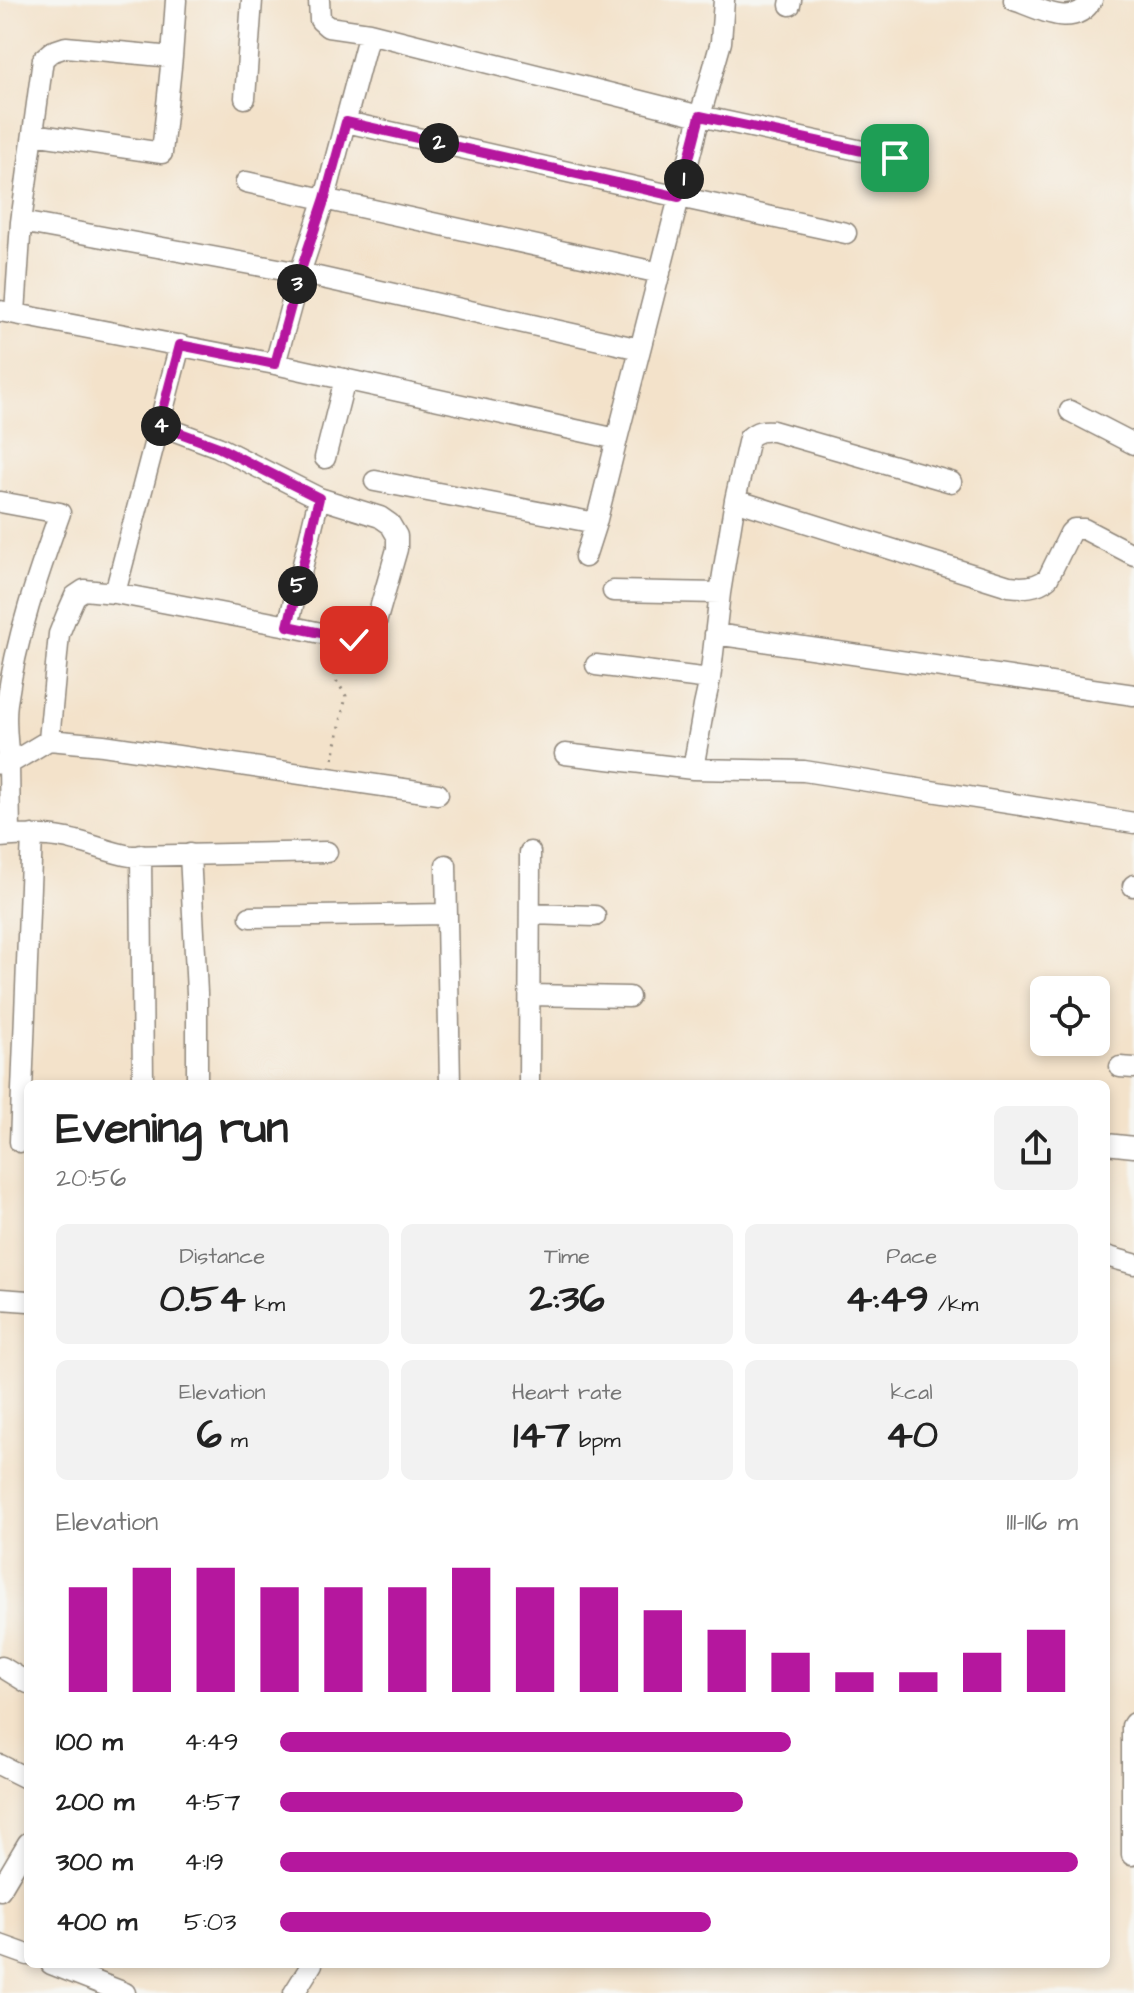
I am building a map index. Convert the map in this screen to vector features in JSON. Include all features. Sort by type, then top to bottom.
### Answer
[{"type":"street","points":[[33,134],[162,153],[176,0]]},
{"type":"street","points":[[245,98],[252,0]]},
{"type":"street","points":[[319,0],[320,20],[328,27],[369,33],[700,116],[895,158]]},
{"type":"street","points":[[585,557],[721,42],[724,0]]},
{"type":"street","points":[[1014,0],[1061,16],[1073,16],[1083,12],[1092,0]]},
{"type":"street","points":[[275,364],[325,198],[369,33]]},
{"type":"street","points":[[172,57],[66,47],[51,52],[43,59],[7,312],[275,364],[617,439]]},
{"type":"street","points":[[346,122],[846,233]]},
{"type":"street","points":[[246,182],[660,273]]},
{"type":"street","points":[[21,222],[300,273],[640,349]]},
{"type":"street","points":[[115,593],[180,345]]},
{"type":"street","points":[[325,458],[345,379]]},
{"type":"street","points":[[1070,411],[1134,444]]},
{"type":"street","points":[[49,740],[59,634],[75,596],[84,590],[115,593],[354,640],[365,639],[373,633],[397,549],[397,536],[390,524],[380,517],[319,498],[218,447],[159,425]]},
{"type":"street","points":[[693,769],[710,679],[735,500],[749,438],[763,430],[773,431],[951,482]]},
{"type":"street","points":[[375,481],[596,523]]},
{"type":"street","points":[[288,626],[319,498]]},
{"type":"street","points":[[735,500],[1009,586],[1043,583],[1074,529],[1084,529],[1134,555]]},
{"type":"street","points":[[0,502],[60,513],[21,634],[6,706],[5,836],[32,835],[75,840],[114,853],[141,855],[327,852]]},
{"type":"street","points":[[613,591],[720,593]]},
{"type":"street","points":[[715,634],[1134,695]]},
{"type":"street","points":[[596,665],[710,679]]},
{"type":"street","points":[[4,764],[49,740],[103,745],[438,794]]},
{"type":"street","points":[[565,754],[693,769],[804,771],[1134,823]]},
{"type":"street","points":[[16,1143],[32,835]]},
{"type":"street","points":[[529,1080],[530,852]]},
{"type":"street","points":[[190,854],[197,993],[197,1080]]},
{"type":"street","points":[[141,855],[143,1080]]},
{"type":"street","points":[[446,865],[450,1080]]},
{"type":"street","points":[[250,917],[447,914]]},
{"type":"street","points":[[530,914],[595,916]]},
{"type":"street","points":[[530,995],[629,997]]},
{"type":"street","points":[[1110,1144],[1134,1147]]},
{"type":"street","points":[[1110,1257],[1134,1264]]},
{"type":"street","points":[[0,1299],[24,1301]]},
{"type":"street","points":[[2,1667],[24,1681]]},
{"type":"street","points":[[1132,1855],[1134,1723]]},
{"type":"street","points":[[0,1765],[24,1777]]},
{"type":"street","points":[[0,1890],[8,1860],[24,1846]]},
{"type":"street","points":[[0,1945],[24,1954]]},
{"type":"street","points":[[66,1968],[125,1993]]},
{"type":"street","points":[[294,1993],[310,1968]]},
{"type":"path","points":[[329,778],[346,696],[332,673],[341,637]]},
{"type":"route","points":[[354,640],[288,626],[319,498],[218,447],[159,425],[180,345],[275,364],[346,122],[679,197],[700,116],[895,158]]}]
